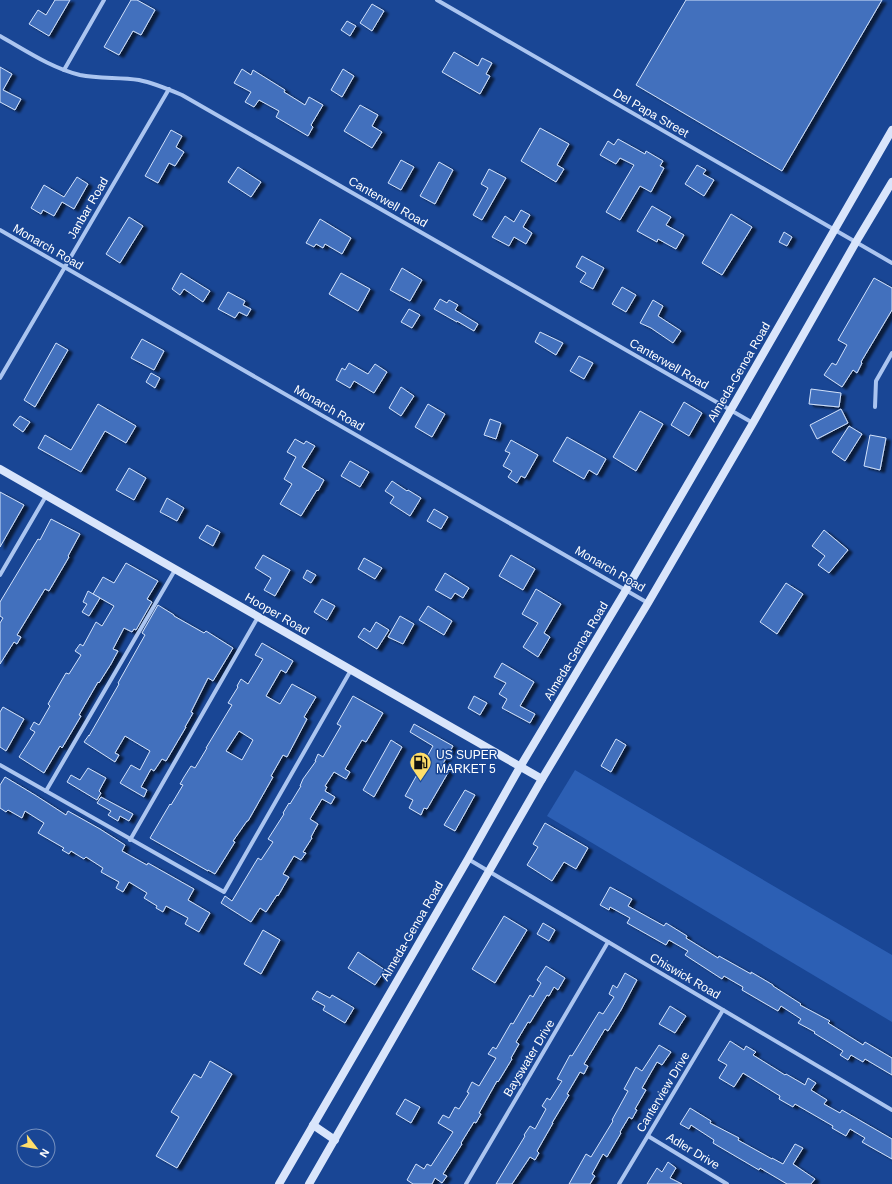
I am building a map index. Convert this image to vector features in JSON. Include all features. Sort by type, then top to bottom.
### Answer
[{"type":"main road","name":"Almeda-Genoa Road","points":[[278,1184],[468,859],[520,767],[626,590],[892,130]]},
{"type":"main road","points":[[309,1184],[542,779],[648,603],[892,182]]},
{"type":"main road","name":"Hooper Road","points":[[0,469],[542,779]]},
{"type":"main road","points":[[313,1125],[335,1140]]},
{"type":"street","points":[[64,70],[104,0]]},
{"type":"street","name":"Del Papa Street","points":[[437,0],[892,263]]},
{"type":"street","name":"Canterwell Road","points":[[0,36],[46,62],[64,70],[80,75],[138,80],[169,89],[182,95],[753,423]]},
{"type":"street","name":"Janbar Road","points":[[0,378],[169,89]]},
{"type":"street","name":"Monarch Road","points":[[0,230],[648,603]]},
{"type":"street","points":[[875,407],[876,382],[892,353]]},
{"type":"street","points":[[0,575],[46,496]]},
{"type":"street","points":[[46,791],[175,570]]},
{"type":"street","points":[[130,840],[258,617]]},
{"type":"street","points":[[0,765],[224,892],[351,670]]},
{"type":"street","name":"Chiswick Road","points":[[468,859],[892,1110]]},
{"type":"street","name":"Bayswater Drive","points":[[466,1184],[608,942]]},
{"type":"street","name":"Canterview Drive","points":[[619,1184],[723,1010]]},
{"type":"street","name":"Adler Drive","points":[[648,1136],[727,1184]]},
{"type":"shaded area","points":[[575,770],[892,955],[892,1022],[547,816]]},
{"type":"building","points":[[55,0],[70,0],[49,36],[29,24],[38,10],[46,15]]},
{"type":"building","points":[[131,0],[137,0],[155,10],[141,35],[133,31],[119,55],[104,47]]},
{"type":"building","points":[[686,0],[882,0],[782,171],[636,85]]},
{"type":"building","points":[[372,4],[384,11],[372,31],[360,23]]},
{"type":"building","points":[[347,21],[356,26],[350,36],[341,30]]},
{"type":"building","points":[[454,52],[478,66],[482,58],[492,63],[486,74],[490,76],[480,94],[442,72]]},
{"type":"building","points":[[0,67],[12,74],[3,90],[21,99],[15,110],[0,102]]},
{"type":"building","points":[[242,69],[251,75],[253,70],[285,90],[284,92],[305,105],[309,97],[323,105],[311,125],[313,127],[308,136],[276,117],[279,111],[259,100],[254,107],[245,102],[251,92],[234,83]]},
{"type":"building","points":[[343,69],[354,76],[342,97],[331,90]]},
{"type":"building","points":[[360,105],[378,115],[372,126],[382,132],[372,148],[344,131]]},
{"type":"building","points":[[540,128],[569,144],[557,165],[564,169],[556,182],[521,161]]},
{"type":"building","points":[[171,130],[182,136],[176,147],[184,152],[175,166],[169,163],[158,183],[145,176]]},
{"type":"building","points":[[618,139],[645,154],[646,151],[663,161],[660,166],[664,168],[651,192],[640,186],[620,220],[606,212],[634,165],[620,158],[616,164],[600,155],[608,141],[614,145]]},
{"type":"building","points":[[401,160],[414,167],[401,190],[388,183]]},
{"type":"building","points":[[439,162],[453,170],[435,204],[420,196]]},
{"type":"building","points":[[697,165],[706,170],[703,174],[714,180],[704,196],[685,184]]},
{"type":"building","points":[[238,167],[261,182],[251,197],[228,182]]},
{"type":"building","points":[[489,169],[506,178],[482,220],[473,215],[488,188],[481,184]]},
{"type":"building","points":[[77,177],[88,184],[74,209],[62,202],[54,216],[43,210],[41,214],[31,208],[44,185],[64,197]]},
{"type":"building","points":[[652,206],[671,217],[666,225],[684,235],[676,249],[658,239],[657,242],[637,231]]},
{"type":"building","points":[[521,210],[530,215],[523,227],[532,233],[526,244],[514,237],[509,246],[492,237],[505,216],[514,222]]},
{"type":"building","points":[[731,214],[752,227],[722,275],[702,263]]},
{"type":"building","points":[[129,217],[143,226],[120,263],[106,254]]},
{"type":"building","points":[[320,219],[351,238],[342,254],[325,244],[323,248],[316,244],[314,247],[306,243]]},
{"type":"building","points":[[784,232],[792,237],[787,246],[779,242]]},
{"type":"building","points":[[582,256],[604,268],[593,289],[580,282],[586,273],[576,267]]},
{"type":"building","points":[[402,268],[422,280],[410,301],[390,290]]},
{"type":"building","points":[[181,273],[210,291],[203,302],[184,289],[180,295],[172,289]]},
{"type":"building","points":[[341,273],[370,289],[358,311],[329,294]]},
{"type":"building","points":[[874,278],[892,288],[892,310],[861,362],[862,363],[857,373],[853,370],[842,387],[824,375],[832,363],[836,365],[847,345],[838,340]]},
{"type":"building","points":[[622,287],[636,295],[626,312],[612,304]]},
{"type":"building","points":[[228,292],[245,301],[243,305],[251,309],[247,316],[239,312],[235,318],[218,309]]},
{"type":"building","points":[[440,299],[447,303],[449,300],[458,305],[455,310],[478,324],[474,331],[434,309]]},
{"type":"building","points":[[653,300],[663,306],[658,316],[681,331],[673,343],[651,328],[640,323]]},
{"type":"building","points":[[409,309],[420,315],[412,328],[401,322]]},
{"type":"building","points":[[540,332],[563,343],[556,355],[535,342]]},
{"type":"building","points":[[142,339],[164,351],[154,370],[131,358]]},
{"type":"building","points":[[56,343],[68,350],[35,407],[24,400]]},
{"type":"building","points":[[579,356],[593,363],[584,379],[570,371]]},
{"type":"building","points":[[349,363],[368,374],[375,364],[387,372],[374,393],[354,381],[350,388],[336,380],[342,368],[345,370]]},
{"type":"building","points":[[151,373],[160,378],[155,388],[146,382]]},
{"type":"building","points":[[401,387],[414,396],[401,416],[389,408]]},
{"type":"building","points":[[811,389],[841,393],[839,407],[809,404]]},
{"type":"building","points":[[684,402],[702,413],[689,436],[671,425]]},
{"type":"building","points":[[98,404],[136,426],[126,443],[105,431],[81,472],[38,448],[45,435],[71,450]]},
{"type":"building","points":[[428,404],[445,414],[432,437],[415,427]]},
{"type":"building","points":[[841,409],[848,423],[817,439],[810,425]]},
{"type":"building","points":[[640,411],[663,424],[636,471],[613,457]]},
{"type":"building","points":[[20,416],[30,422],[23,432],[13,425]]},
{"type":"building","points":[[490,419],[501,423],[496,439],[484,435]]},
{"type":"building","points":[[849,426],[862,434],[845,461],[832,452]]},
{"type":"building","points":[[870,435],[886,438],[880,470],[864,466]]},
{"type":"building","points":[[567,437],[606,459],[597,475],[589,470],[584,479],[553,461]]},
{"type":"building","points":[[295,439],[304,444],[306,441],[315,446],[302,467],[324,480],[301,516],[280,504],[292,484],[284,479],[296,457],[287,452]]},
{"type":"building","points":[[511,440],[538,455],[525,478],[521,476],[517,483],[508,477],[512,471],[503,466],[510,453],[505,451]]},
{"type":"building","points":[[350,461],[369,472],[360,487],[341,476]]},
{"type":"building","points":[[129,468],[146,478],[134,500],[116,490]]},
{"type":"building","points":[[392,481],[421,498],[410,516],[390,503],[394,497],[385,491]]},
{"type":"building","points":[[0,492],[24,505],[0,547]]},
{"type":"building","points":[[167,498],[184,508],[177,521],[160,512]]},
{"type":"building","points":[[434,509],[448,517],[441,529],[427,521]]},
{"type":"building","points":[[51,519],[80,534],[68,556],[69,557],[49,591],[45,589],[17,635],[21,637],[17,644],[14,642],[0,664],[0,623],[3,618],[0,616],[0,602],[38,539],[40,540]]},
{"type":"building","points":[[207,525],[220,532],[213,546],[199,538]]},
{"type":"building","points":[[824,530],[848,550],[829,573],[818,565],[825,556],[812,546]]},
{"type":"building","points":[[263,555],[290,570],[275,596],[264,590],[271,578],[255,568]]},
{"type":"building","points":[[511,555],[535,569],[523,590],[499,576]]},
{"type":"building","points":[[364,558],[382,568],[375,579],[358,569]]},
{"type":"building","points":[[126,563],[158,581],[147,599],[152,602],[136,630],[134,629],[132,632],[124,628],[113,649],[118,651],[111,664],[99,683],[98,682],[79,715],[81,716],[62,748],[60,746],[44,773],[19,757],[35,732],[30,729],[34,722],[39,725],[50,706],[48,704],[66,673],[69,674],[81,655],[75,651],[80,644],[83,646],[96,622],[102,626],[114,606],[93,594],[103,577],[114,583]]},
{"type":"building","points":[[307,570],[316,575],[311,583],[303,578]]},
{"type":"building","points":[[445,573],[469,588],[463,598],[455,593],[451,599],[435,590]]},
{"type":"building","points":[[786,583],[803,594],[777,634],[760,622]]},
{"type":"building","points":[[536,589],[561,604],[544,633],[550,637],[538,657],[523,647],[538,623],[522,614]]},
{"type":"building","points":[[88,591],[100,598],[89,616],[82,612],[87,604],[83,602]]},
{"type":"building","points":[[322,599],[335,606],[327,620],[314,612]]},
{"type":"building","points":[[158,605],[174,616],[204,633],[206,631],[233,648],[213,681],[208,678],[191,712],[193,713],[186,727],[166,761],[162,759],[154,771],[151,769],[141,787],[147,790],[144,797],[120,783],[131,765],[140,770],[150,751],[125,736],[115,753],[119,755],[115,762],[84,742],[119,684],[118,683],[145,635],[142,633]]},
{"type":"building","points":[[428,606],[452,621],[444,635],[419,620]]},
{"type":"building","points":[[400,616],[414,624],[403,644],[388,637]]},
{"type":"building","points":[[376,622],[389,630],[377,649],[358,637],[364,628],[370,632]]},
{"type":"building","points":[[262,643],[293,661],[286,673],[281,670],[266,696],[280,704],[292,684],[316,697],[304,717],[307,719],[287,757],[283,755],[271,776],[273,777],[248,821],[233,841],[235,842],[215,874],[150,838],[183,785],[180,784],[184,777],[191,766],[195,768],[232,705],[228,703],[241,679],[248,684],[263,659],[255,655]],"holes":[[[239,731],[253,740],[242,760],[226,751]]]},
{"type":"building","points":[[502,663],[534,682],[520,706],[535,714],[530,723],[502,708],[507,699],[499,694],[506,683],[494,677]]},
{"type":"building","points":[[353,696],[383,713],[366,742],[362,740],[345,769],[350,772],[346,779],[334,772],[325,786],[327,787],[325,791],[335,797],[331,804],[322,799],[310,819],[318,824],[311,837],[312,838],[303,852],[306,853],[301,860],[294,856],[283,874],[289,877],[278,896],[277,895],[266,912],[260,908],[251,922],[221,903],[225,896],[232,901],[258,858],[261,860],[273,842],[268,839],[284,814],[283,813],[289,803],[290,804],[301,786],[303,779],[316,761],[318,754],[323,757],[341,726],[337,724]]},
{"type":"building","points":[[474,696],[487,703],[480,715],[468,708]]},
{"type":"building","points":[[3,707],[24,719],[6,751],[0,747],[0,712]]},
{"type":"building","points":[[414,724],[453,746],[441,767],[449,771],[427,809],[424,808],[421,815],[409,808],[413,800],[405,796],[433,746],[410,732]]},
{"type":"building","points":[[616,739],[626,745],[611,772],[601,766]]},
{"type":"building","points":[[391,740],[402,747],[374,797],[363,790]]},
{"type":"building","points":[[88,768],[106,778],[99,791],[101,793],[97,800],[67,782],[71,775],[80,780]]},
{"type":"building","points":[[5,777],[66,815],[68,811],[100,829],[125,845],[122,851],[147,865],[148,863],[194,889],[188,900],[210,913],[199,932],[185,924],[188,918],[166,906],[163,912],[156,908],[157,906],[144,898],[147,893],[129,882],[123,892],[116,888],[119,882],[101,872],[103,868],[86,857],[84,859],[71,851],[69,854],[62,850],[64,848],[38,833],[44,823],[25,811],[22,818],[8,810],[6,812],[0,808],[0,785]]},
{"type":"building","points":[[465,790],[475,795],[455,831],[444,825]]},
{"type":"building","points":[[101,797],[133,814],[129,821],[120,816],[118,821],[108,815],[111,811],[97,803]]},
{"type":"building","points":[[545,823],[588,848],[576,869],[564,862],[552,881],[527,865],[538,847],[533,844]]},
{"type":"building","points":[[610,887],[632,899],[628,906],[664,926],[666,923],[687,936],[686,938],[718,958],[719,956],[773,985],[801,1004],[800,1005],[830,1021],[828,1023],[863,1045],[865,1042],[892,1058],[892,1075],[865,1059],[863,1062],[851,1055],[848,1060],[840,1055],[843,1051],[814,1033],[815,1032],[798,1023],[801,1019],[781,1006],[778,1011],[742,990],[743,987],[724,976],[722,979],[685,955],[688,951],[669,940],[666,945],[627,923],[630,918],[610,907],[609,910],[600,905]]},
{"type":"building","points":[[504,916],[527,930],[495,983],[472,969]]},
{"type":"building","points":[[543,923],[555,930],[549,941],[537,934]]},
{"type":"building","points":[[263,930],[280,940],[261,974],[244,964]]},
{"type":"building","points":[[358,952],[385,970],[375,985],[348,968]]},
{"type":"building","points":[[546,966],[565,978],[558,990],[554,987],[549,996],[547,995],[530,1023],[528,1022],[516,1042],[519,1044],[511,1058],[512,1059],[498,1082],[497,1081],[479,1113],[481,1114],[476,1123],[474,1122],[443,1174],[447,1176],[442,1183],[435,1178],[432,1184],[413,1184],[407,1180],[416,1164],[424,1169],[427,1164],[431,1166],[453,1132],[438,1123],[443,1115],[449,1118],[455,1107],[459,1109],[469,1093],[467,1092],[472,1082],[479,1086],[496,1058],[488,1054],[493,1047],[496,1049],[530,995],[533,997],[541,983],[537,980]]},
{"type":"building","points":[[625,973],[637,980],[608,1031],[605,1029],[584,1064],[588,1066],[584,1074],[580,1072],[567,1094],[569,1095],[537,1151],[539,1153],[535,1160],[530,1157],[512,1184],[496,1184],[530,1126],[535,1129],[546,1109],[542,1106],[547,1098],[550,1100],[562,1081],[557,1079],[570,1055],[572,1056],[599,1012],[603,1014],[614,997],[609,994],[613,985],[617,988]]},
{"type":"building","points":[[317,991],[330,998],[332,995],[354,1008],[345,1023],[323,1010],[325,1006],[312,999]]},
{"type":"building","points":[[670,1006],[686,1016],[675,1033],[659,1024]]},
{"type":"building","points":[[730,1041],[744,1050],[746,1046],[756,1052],[753,1055],[785,1075],[786,1074],[805,1085],[808,1078],[816,1083],[811,1090],[827,1100],[824,1104],[840,1113],[842,1110],[892,1139],[892,1159],[862,1142],[865,1138],[850,1129],[846,1136],[832,1128],[833,1126],[795,1104],[793,1107],[779,1099],[780,1096],[743,1073],[734,1087],[719,1078],[727,1065],[718,1060]]},
{"type":"building","points":[[659,1045],[671,1052],[662,1065],[657,1062],[642,1088],[646,1090],[635,1109],[637,1110],[632,1119],[629,1117],[607,1157],[603,1154],[592,1174],[595,1176],[590,1184],[569,1184],[586,1154],[591,1157],[613,1121],[612,1120],[628,1091],[624,1089],[636,1067],[642,1071]]},
{"type":"building","points":[[210,1061],[232,1074],[177,1168],[156,1156],[179,1117],[171,1112],[194,1074],[201,1078]]},
{"type":"building","points":[[405,1099],[420,1107],[411,1123],[396,1114]]},
{"type":"building","points":[[690,1108],[711,1121],[710,1123],[739,1138],[738,1140],[783,1164],[795,1144],[803,1148],[793,1164],[815,1179],[811,1184],[787,1184],[760,1168],[759,1170],[713,1143],[714,1140],[691,1125],[689,1129],[680,1124]]},
{"type":"building","points":[[668,1162],[676,1168],[670,1178],[682,1184],[647,1184],[657,1168],[662,1172]]},
{"type":"place","name":"US SUPER MARKET 5","points":[[421,782]]}]
